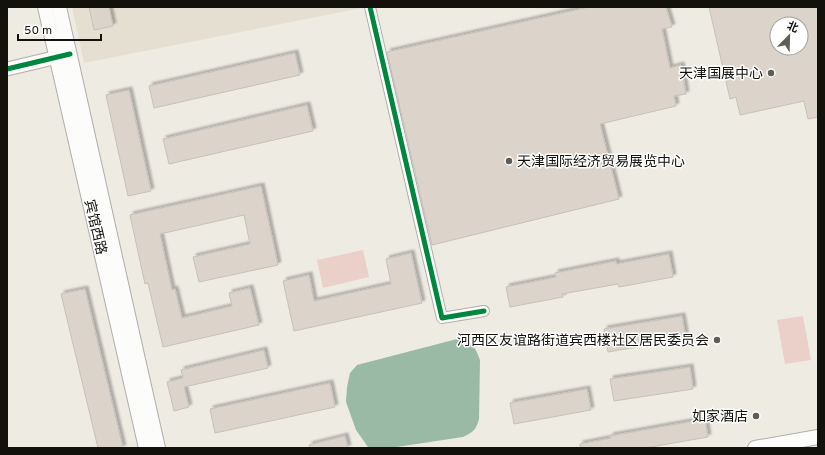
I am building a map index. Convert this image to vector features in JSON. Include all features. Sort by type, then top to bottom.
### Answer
[{"type":"main road","name":"宾馆西路","points":[[45,7],[63,55],[137,355],[158,448]]},
{"type":"main road","name":"宾馆西路","points":[[59,7],[63,55],[146,448]]},
{"type":"main road","points":[[755,448],[818,437]]},
{"type":"street","points":[[370,7],[442,318],[484,310]]},
{"type":"street","points":[[7,69],[63,55]]},
{"type":"shaded area","points":[[72,7],[367,7],[84,63]]},
{"type":"shaded area","points":[[363,250],[369,277],[323,288],[317,260]]},
{"type":"shaded area","points":[[803,316],[811,360],[785,364],[777,320]]},
{"type":"shaded area","points":[[457,339],[470,343],[480,360],[479,419],[474,430],[463,437],[390,448],[368,447],[356,430],[346,402],[350,373],[357,365]]},
{"type":"building","points":[[89,7],[109,7],[113,26],[94,30]]},
{"type":"building","name":"天津国际经济贸易展览中心","points":[[589,7],[666,7],[672,27],[662,29],[670,68],[681,65],[686,94],[674,96],[676,106],[600,124],[619,199],[432,245],[387,52]]},
{"type":"building","name":"天津国展中心","points":[[709,7],[818,7],[818,117],[808,119],[804,101],[740,115],[736,97],[730,99]]},
{"type":"building","points":[[295,53],[300,75],[154,108],[149,86]]},
{"type":"building","points":[[129,90],[151,191],[128,196],[106,95]]},
{"type":"building","points":[[307,105],[313,131],[169,164],[163,139]]},
{"type":"building","points":[[261,186],[278,265],[199,282],[193,257],[250,244],[244,215],[160,234],[172,290],[175,289],[182,318],[232,306],[229,293],[250,288],[259,325],[163,347],[148,283],[145,284],[130,215]]},
{"type":"building","points":[[411,253],[422,303],[294,331],[283,281],[309,275],[314,301],[391,284],[386,259]]},
{"type":"building","points":[[669,254],[673,277],[619,287],[618,284],[562,294],[563,297],[510,307],[506,287],[556,277],[555,273],[616,261],[616,264]]},
{"type":"building","points":[[85,289],[123,448],[98,448],[61,294]]},
{"type":"building","points":[[682,316],[686,339],[608,352],[604,329]]},
{"type":"building","points":[[264,350],[268,368],[184,387],[189,407],[174,411],[167,382],[183,378],[181,370]]},
{"type":"building","points":[[690,367],[693,389],[614,401],[610,379]]},
{"type":"building","points":[[330,383],[335,407],[215,433],[210,409]]},
{"type":"building","points":[[587,389],[591,410],[514,424],[510,403]]},
{"type":"building","points":[[705,419],[708,437],[645,448],[580,448],[580,444],[611,438],[610,436]]},
{"type":"building","points":[[345,436],[348,448],[310,448],[309,445]]},
{"type":"cycle path","points":[[370,7],[442,318],[484,311]]},
{"type":"cycle path","points":[[7,69],[70,54]]},
{"type":"place","name":"天津国展中心","points":[[771,73]]},
{"type":"place","name":"天津国际经济贸易展览中心","points":[[509,161]]},
{"type":"place","name":"河西区友谊路街道宾西楼社区居民委员会","points":[[717,340]]},
{"type":"place","name":"如家酒店","points":[[756,416]]}]
